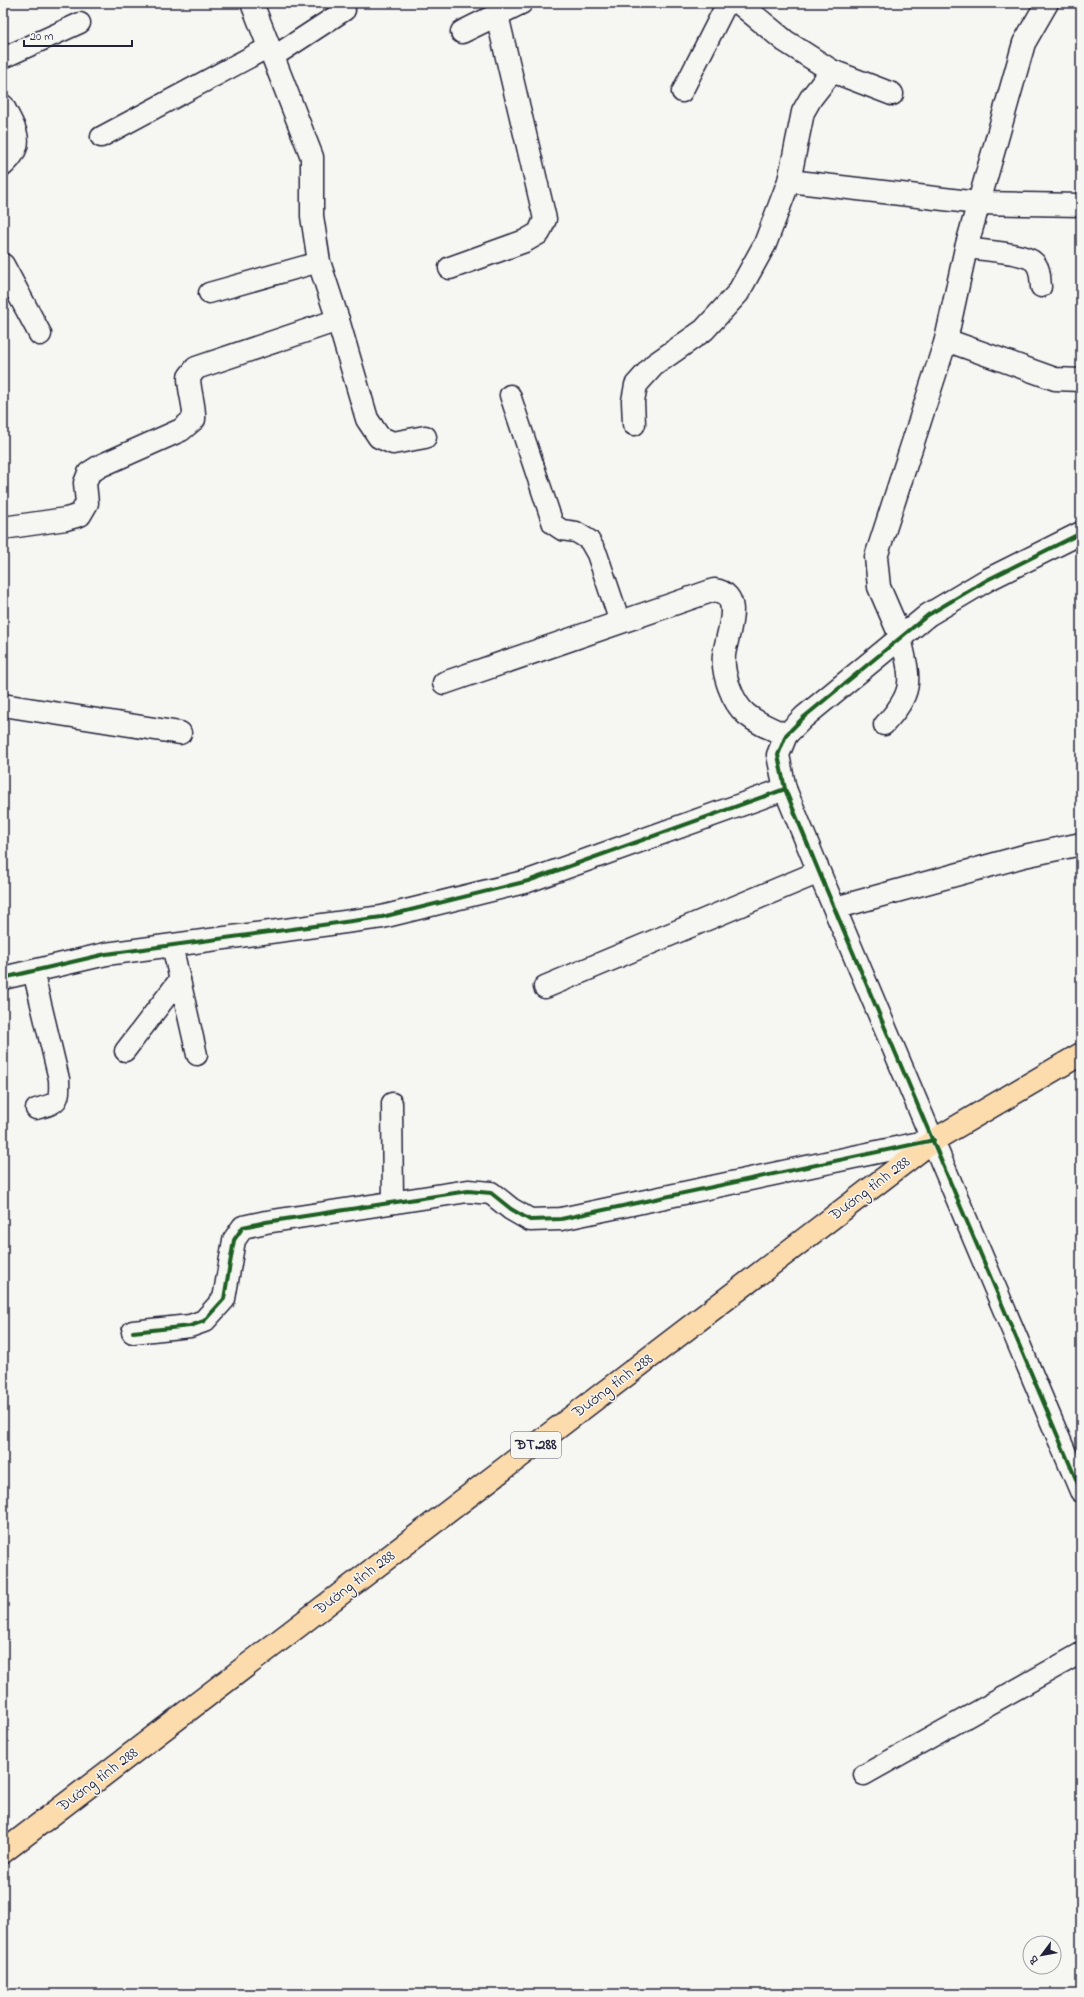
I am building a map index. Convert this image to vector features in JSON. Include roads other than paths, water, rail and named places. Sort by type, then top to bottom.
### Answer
[{"type":"main road","name":"Đường tỉnh 288","points":[[3,1852],[934,1140],[1081,1054]]},
{"type":"street","points":[[252,3],[312,157],[312,216],[319,262],[338,320],[367,419],[379,437],[393,443],[425,437]]},
{"type":"street","points":[[462,32],[521,3]]},
{"type":"street","points":[[739,3],[785,41],[832,71],[892,94]]},
{"type":"street","points":[[901,638],[879,586],[876,557],[946,340],[966,248],[1024,43],[1046,3]]},
{"type":"street","points":[[450,268],[525,241],[539,233],[545,219],[497,15]]},
{"type":"street","points":[[634,424],[632,402],[636,385],[654,365],[704,330],[738,293],[765,244],[789,181],[803,112],[811,98],[832,71]]},
{"type":"street","points":[[3,106],[16,134],[18,146],[11,158],[3,165]]},
{"type":"street","points":[[789,181],[978,203],[1081,205]]},
{"type":"street","points":[[3,265],[40,334]]},
{"type":"street","points":[[3,528],[66,519],[80,515],[86,503],[85,483],[89,473],[100,466],[181,430],[194,419],[195,410],[189,391],[189,377],[196,368],[338,320]]},
{"type":"street","points":[[946,340],[1056,379],[1081,380]]},
{"type":"street","points":[[1081,533],[987,580],[928,615],[804,717],[786,735],[778,755],[785,789],[819,872],[934,1140],[1081,1491]]},
{"type":"street","points":[[444,682],[714,590],[725,593],[731,605],[732,614],[723,656],[726,677],[731,690],[746,714],[764,726],[786,735]]},
{"type":"street","points":[[3,705],[180,734]]},
{"type":"street","points":[[3,978],[106,954],[382,917],[528,881],[785,789]]},
{"type":"street","points":[[835,908],[1024,856],[1081,844]]},
{"type":"street","points":[[545,987],[819,872]]},
{"type":"street","points":[[133,1332],[190,1326],[204,1321],[224,1299],[234,1240],[243,1227],[266,1222],[468,1191],[491,1193],[511,1209],[530,1220],[561,1219],[934,1140]]},
{"type":"lane","points":[[682,92],[727,3]]},
{"type":"lane","points":[[101,137],[271,52],[345,10]]},
{"type":"lane","points":[[3,58],[80,23]]},
{"type":"lane","points":[[966,248],[1023,256],[1033,261],[1039,270],[1041,287]]},
{"type":"lane","points":[[209,293],[319,262]]},
{"type":"lane","points":[[510,394],[553,524],[562,530],[576,532],[589,540],[597,554],[620,622]]},
{"type":"lane","points":[[884,725],[905,700],[909,681],[901,638]]},
{"type":"lane","points":[[172,945],[197,1055]]},
{"type":"lane","points":[[33,970],[59,1079],[60,1096],[54,1104],[36,1109]]},
{"type":"lane","points":[[125,1051],[180,979]]},
{"type":"lane","points":[[392,1103],[393,1203]]},
{"type":"lane","points":[[864,1775],[1081,1653]]}]
